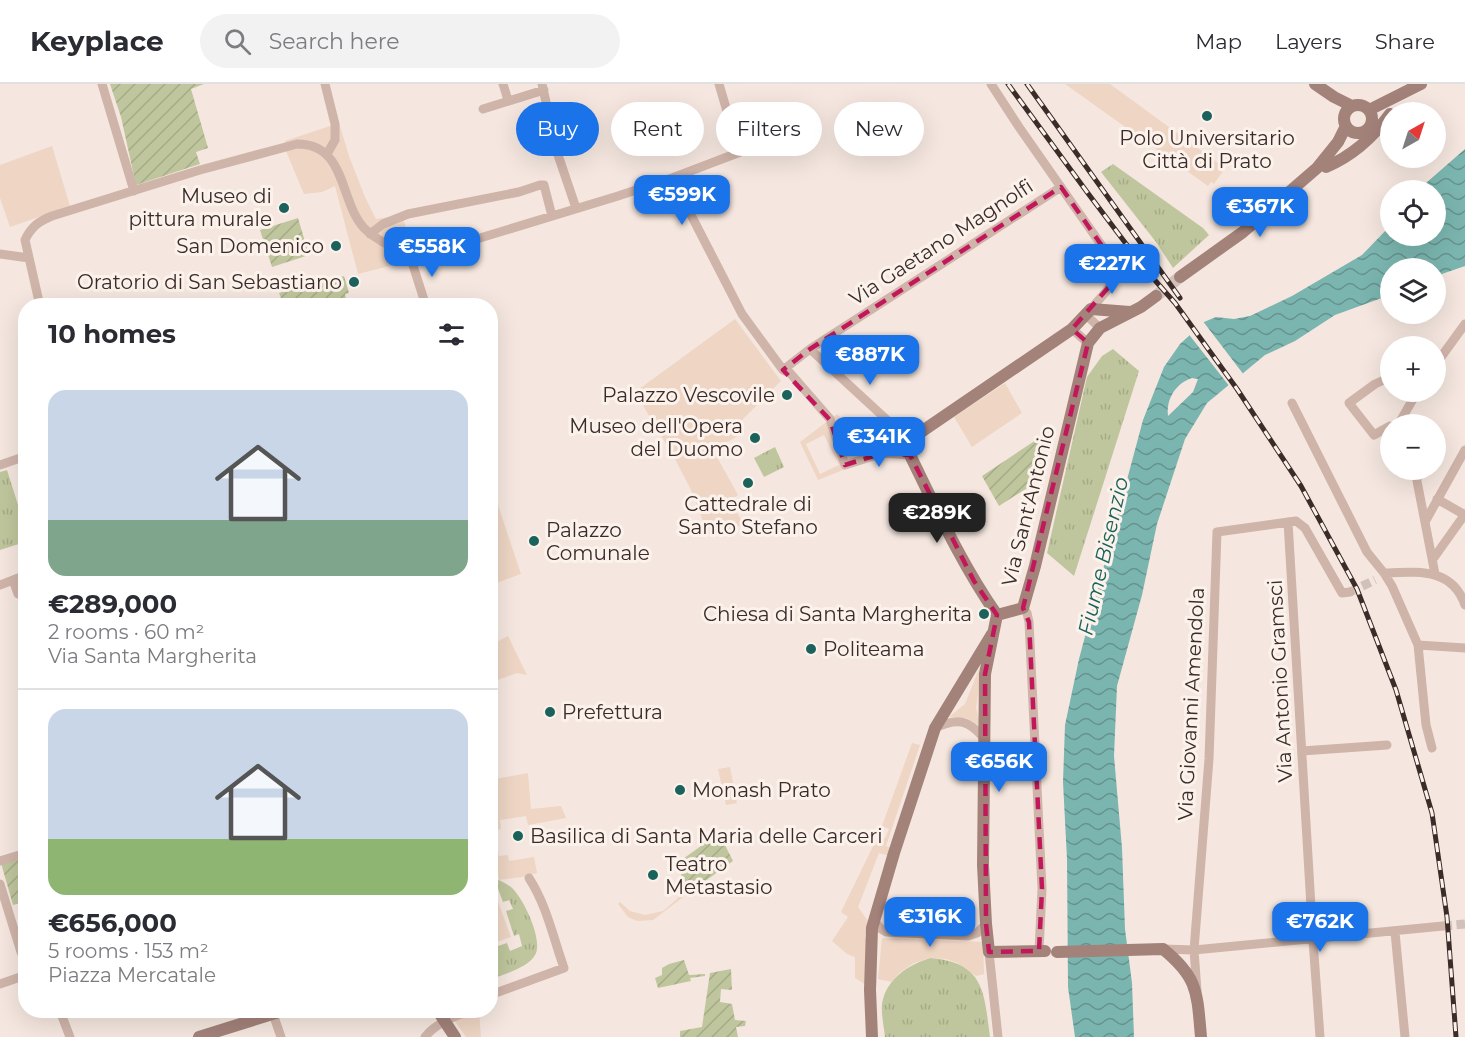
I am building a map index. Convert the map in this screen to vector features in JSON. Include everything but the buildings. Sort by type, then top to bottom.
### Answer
[{"type":"street","points":[[102,84],[134,191]]},
{"type":"street","points":[[325,84],[335,124],[335,140],[327,154]]},
{"type":"street","points":[[503,84],[508,100]]},
{"type":"street","points":[[411,259],[672,178],[743,151],[729,118],[719,84]]},
{"type":"street","points":[[911,449],[921,432],[1072,329],[1114,281],[1117,273],[1116,266],[992,84]]},
{"type":"street","points":[[1315,84],[1334,97],[1350,120],[1366,131],[1371,115],[1419,85]]},
{"type":"street","points":[[1402,102],[1419,85]]},
{"type":"street","points":[[483,109],[543,87],[557,152],[579,207]]},
{"type":"street","points":[[1322,168],[1350,120],[1364,106],[1371,115]]},
{"type":"street","points":[[1371,115],[1380,114]]},
{"type":"street","points":[[1180,278],[1243,232],[1322,168],[1339,161],[1371,138],[1380,127]]},
{"type":"street","points":[[38,298],[25,240],[30,230],[47,218],[200,170],[303,144],[312,145],[327,154],[335,165],[356,218],[370,234],[411,259],[423,298]]},
{"type":"street","points":[[672,178],[742,314],[783,370],[790,373],[830,419],[845,465],[883,453],[911,449]]},
{"type":"street","points":[[370,234],[383,224],[408,214],[544,185],[549,217]]},
{"type":"street","name":"Via Gaetano Magnolfi","points":[[783,370],[810,349],[1061,187]]},
{"type":"street","points":[[0,254],[29,258]]},
{"type":"street","points":[[1072,329],[1088,344],[1100,328],[1156,296]]},
{"type":"street","points":[[1088,312],[1130,312]]},
{"type":"street","points":[[1088,312],[1100,328]]},
{"type":"street","points":[[1446,350],[1465,324]]},
{"type":"street","name":"Via Sant'Antonio","points":[[1047,951],[1029,622],[1023,608],[1088,344]]},
{"type":"street","points":[[810,349],[911,449],[974,581],[997,615],[986,663],[983,852],[986,924],[998,1037]]},
{"type":"street","points":[[1380,382],[1349,403],[1374,435],[1380,432]]},
{"type":"street","points":[[1292,403],[1367,552],[1384,573],[1418,645],[1426,725],[1432,748]]},
{"type":"street","points":[[1425,522],[1465,450]]},
{"type":"street","points":[[0,465],[18,459]]},
{"type":"street","points":[[1416,480],[1434,559],[1435,574]]},
{"type":"street","points":[[1434,559],[1465,515],[1437,499]]},
{"type":"street","points":[[1288,522],[1296,521],[1305,528],[1342,593],[1350,592]]},
{"type":"street","name":"Via Antonio Gramsci","points":[[1288,522],[1320,1037]]},
{"type":"street","name":"Via Giovanni Amendola","points":[[1194,950],[1209,759],[1218,532],[1288,522]]},
{"type":"street","points":[[1375,580],[1384,573],[1435,574],[1463,590],[1465,605]]},
{"type":"street","points":[[0,585],[18,578]]},
{"type":"street","points":[[13,580],[18,594]]},
{"type":"street","points":[[997,615],[1023,608]]},
{"type":"street","points":[[872,1037],[870,990],[874,920],[935,728],[992,634]]},
{"type":"street","points":[[1418,645],[1465,648]]},
{"type":"street","points":[[935,728],[948,721],[958,720],[976,729],[984,738]]},
{"type":"street","points":[[1302,751],[1387,746]]},
{"type":"street","points":[[0,861],[18,855]]},
{"type":"street","points":[[498,992],[564,968],[549,918],[538,891],[529,878]]},
{"type":"street","points":[[0,884],[18,942]]},
{"type":"street","points":[[874,920],[886,932],[968,936],[977,933],[986,924]]},
{"type":"street","points":[[989,952],[1194,950],[1443,927]]},
{"type":"street","points":[[1395,932],[1405,1037]]},
{"type":"street","points":[[1163,949],[1182,966],[1197,993]]},
{"type":"street","points":[[1194,950],[1201,1037]]},
{"type":"street","points":[[0,984],[18,978]]},
{"type":"street","points":[[63,1018],[70,1037]]},
{"type":"street","points":[[199,1037],[258,1018]]},
{"type":"street","points":[[278,1018],[281,1037]]},
{"type":"street","points":[[442,1018],[455,1037]]},
{"type":"street","points":[[425,1037],[430,1031],[453,1018]]},
{"type":"highlighted area","points":[[1061,187],[1116,266],[1114,281],[1072,329],[1088,343],[1023,608],[1029,622],[1042,889],[1039,951],[989,952],[986,924],[985,674],[997,615],[974,581],[910,455],[883,453],[845,465],[830,420],[783,370],[810,349]]},
{"type":"green space","points":[[110,84],[204,84],[191,89],[208,148],[196,152],[200,164],[136,185],[121,117]]},
{"type":"green space","points":[[1113,164],[1203,228],[1209,235],[1173,268],[1156,242],[1101,172]]},
{"type":"green space","points":[[298,218],[309,255],[272,267],[260,230]]},
{"type":"green space","points":[[344,276],[349,293],[345,294],[346,298],[281,298],[279,293],[298,287],[300,290]]},
{"type":"green space","points":[[1113,349],[1139,371],[1074,576],[1047,553],[1087,377],[1102,356]]},
{"type":"green space","points":[[1036,440],[1042,448],[1035,483],[999,506],[982,476]]},
{"type":"green space","points":[[775,447],[784,467],[764,477],[754,458]]},
{"type":"green space","points":[[7,470],[18,505],[18,544],[0,550],[0,472]]},
{"type":"green space","points":[[719,833],[733,861],[690,892],[676,864]]},
{"type":"green space","points":[[18,858],[18,904],[13,905],[1,863]]},
{"type":"green space","points":[[498,880],[511,887],[521,900],[535,930],[537,948],[532,960],[527,964],[498,976],[498,946],[507,943],[510,951],[522,946],[519,934],[514,936],[506,911],[513,909],[509,900],[503,902],[498,889]]},
{"type":"green space","points":[[930,958],[962,966],[972,973],[983,994],[990,1037],[885,1037],[882,1004],[888,987],[906,969]]},
{"type":"green space","points":[[684,960],[689,975],[705,974],[705,976],[658,988],[655,978],[662,975],[662,968]]},
{"type":"green space","points":[[731,969],[732,990],[721,989],[720,1002],[732,1004],[735,1020],[746,1021],[745,1026],[736,1027],[738,1037],[680,1037],[680,1031],[702,1027],[710,973]]},
{"type":"shaded area","points":[[1065,84],[1110,84],[1225,168],[1214,184],[1211,182],[1208,186]]},
{"type":"shaded area","points":[[339,123],[349,156],[376,219],[402,215],[414,254],[419,253],[422,261],[407,267],[405,263],[401,263],[358,274],[335,186],[322,192],[304,194],[286,151],[285,141]]},
{"type":"shaded area","points":[[52,146],[70,206],[10,227],[0,198],[0,165]]},
{"type":"shaded area","points":[[735,319],[781,381],[740,422],[745,432],[713,450],[738,495],[730,500],[744,525],[708,534],[691,490],[635,392]]},
{"type":"shaded area","points":[[1005,383],[1022,413],[972,447],[954,417]]},
{"type":"shaded area","points":[[837,414],[851,430],[863,462],[818,480],[800,442]],"holes":[[[824,435],[839,465],[820,474],[806,444]]]},
{"type":"shaded area","points":[[498,505],[521,574],[498,582]]},
{"type":"shaded area","points":[[508,636],[527,675],[517,673],[498,680],[498,641]]},
{"type":"shaded area","points":[[983,659],[976,708],[981,727],[966,718],[949,717],[965,704]]},
{"type":"shaded area","points":[[912,743],[920,745],[886,846],[893,849],[890,856],[879,853],[858,907],[868,921],[865,936],[868,944],[866,985],[855,978],[855,957],[847,954],[832,941],[848,917],[841,912],[878,836],[885,839],[889,829],[882,826]]},
{"type":"shaded area","points":[[730,767],[737,803],[726,805],[718,769]]},
{"type":"shaded area","points":[[528,773],[531,809],[561,806],[566,818],[528,825],[526,816],[500,820],[501,829],[498,830],[498,779]]},
{"type":"shaded area","points":[[498,851],[499,856],[508,855],[509,861],[534,857],[537,873],[499,880]]},
{"type":"shaded area","points":[[683,877],[690,892],[653,920],[637,921],[628,917],[618,904],[620,902],[630,911],[645,915],[663,911],[677,899],[681,892],[680,879]]},
{"type":"shaded area","points":[[498,901],[511,937],[498,942]]},
{"type":"shaded area","points":[[882,938],[983,942],[984,974],[976,976],[958,963],[946,959],[930,958],[914,963],[899,973],[892,982],[878,979]]},
{"type":"shaded area","points":[[480,1018],[481,1037],[466,1037],[454,1020]]},
{"type":"water","points":[[1465,149],[1465,266],[1446,273],[1446,258],[1380,258],[1380,299],[1335,315],[1295,341],[1265,355],[1207,403],[1185,439],[1157,524],[1142,595],[1117,686],[1114,756],[1122,848],[1125,929],[1132,983],[1134,1037],[1075,1037],[1068,987],[1067,859],[1063,782],[1065,725],[1079,659],[1143,420],[1164,367],[1180,344],[1204,322],[1216,317],[1234,319],[1250,316],[1292,296],[1362,255],[1380,236],[1380,246],[1446,246],[1446,180],[1429,180],[1446,168]],"holes":[[[1192,378],[1198,379],[1193,392],[1168,416],[1170,398],[1181,384]]]},
{"type":"pier","points":[[1202,320],[1244,375],[1230,387],[1187,332]]},
{"type":"tunnel","points":[[1156,296],[1180,277]]},
{"type":"tunnel","points":[[1350,592],[1375,580]]},
{"type":"tunnel","points":[[1443,926],[1465,924]]},
{"type":"railway","points":[[1008,84],[1145,269],[1175,303],[1237,389],[1301,486],[1357,589],[1396,690],[1432,813],[1447,917],[1456,1037]]},
{"type":"railway","points":[[1027,84],[1180,298]]},
{"type":"place","name":"Polo Universitario Città di Prato","points":[[1207,116]]},
{"type":"place","name":"Museo di pittura murale","points":[[284,208]]},
{"type":"place","name":"San Domenico","points":[[336,246]]},
{"type":"place","name":"Oratorio di San Sebastiano","points":[[354,282]]},
{"type":"place","name":"Palazzo Vescovile","points":[[787,395]]},
{"type":"place","name":"Museo dell'Opera del Duomo","points":[[755,438]]},
{"type":"place","name":"Cattedrale di Santo Stefano","points":[[748,483]]},
{"type":"place","name":"Palazzo Comunale","points":[[534,541]]},
{"type":"place","name":"Chiesa di Santa Margherita","points":[[984,614]]},
{"type":"place","name":"Politeama","points":[[811,649]]},
{"type":"place","name":"Prefettura","points":[[550,712]]},
{"type":"place","name":"Monash Prato","points":[[680,790]]},
{"type":"place","name":"Basilica di Santa Maria delle Carceri","points":[[518,836]]},
{"type":"place","name":"Teatro Metastasio","points":[[653,875]]},
{"type":"water label","name":"Fiume Bisenzio","points":[[1103,556]]}]
